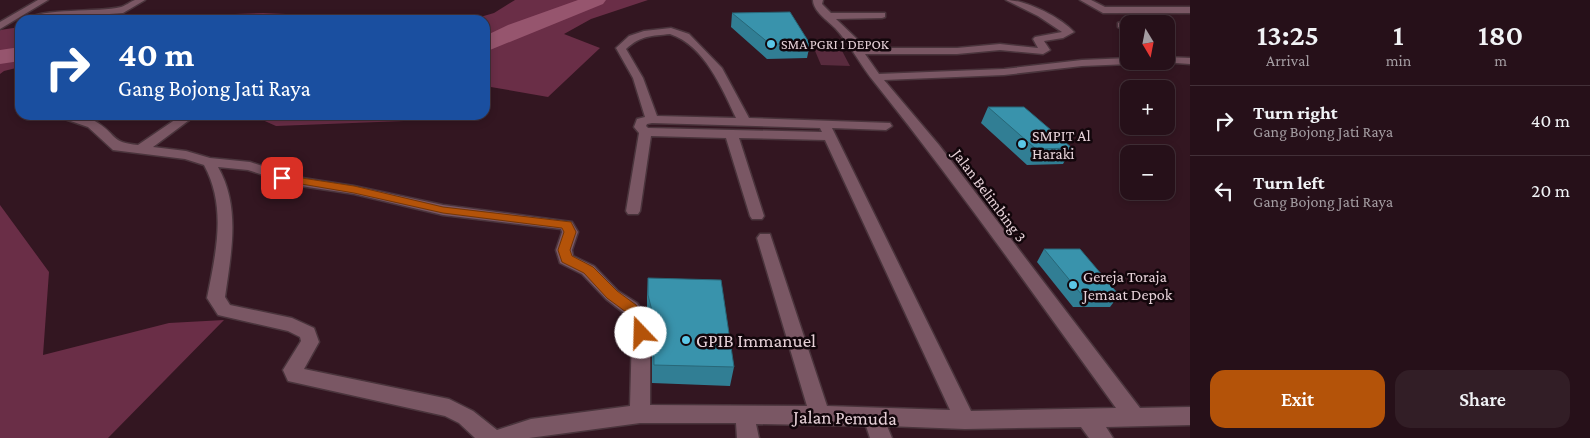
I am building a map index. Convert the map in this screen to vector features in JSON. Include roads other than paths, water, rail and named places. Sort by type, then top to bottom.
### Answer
[{"type":"street","points":[[24,15],[44,0]]},
{"type":"street","points":[[58,15],[123,10],[141,0]]},
{"type":"street","name":"Jalan Belimbing 3","points":[[819,0],[817,3],[827,16],[848,35],[876,78],[934,148],[1134,416]]},
{"type":"street","points":[[859,51],[957,52],[977,48],[1000,47],[1045,50],[1038,39],[1060,36],[1069,32],[1041,14],[1010,0]]},
{"type":"street","points":[[1084,0],[1103,10],[1190,10]]},
{"type":"street","points":[[827,16],[882,15]]},
{"type":"street","points":[[0,26],[15,20]]},
{"type":"street","points":[[652,119],[638,78],[621,48],[638,36],[671,32],[686,36],[709,59],[718,70],[744,121]]},
{"type":"street","points":[[876,78],[1004,72],[1120,62]]},
{"type":"street","points":[[827,130],[744,121],[652,119],[642,122],[640,127],[645,132],[731,134],[827,130],[886,126]]},
{"type":"street","points":[[83,120],[95,126],[112,143],[118,146],[186,156],[209,162],[250,166],[294,181],[354,190],[443,210],[567,225],[570,232],[564,250],[566,259],[588,270],[612,295],[631,308],[636,315],[641,333],[640,414]]},
{"type":"street","points":[[140,150],[183,120]]},
{"type":"street","points":[[827,130],[966,420]]},
{"type":"street","points":[[633,211],[645,132]]},
{"type":"street","points":[[731,134],[757,216]]},
{"type":"street","points":[[209,162],[220,182],[225,210],[224,250],[216,298],[224,310],[292,325],[308,334],[310,342],[293,370],[295,375],[450,408],[466,417],[490,438]]},
{"type":"street","points":[[765,238],[820,415]]},
{"type":"street","name":"Jalan Pemuda","points":[[502,438],[539,426],[640,414],[820,415],[966,420],[1190,416]]},
{"type":"street","points":[[745,416],[748,438]]},
{"type":"street","points":[[873,417],[881,438]]},
{"type":"street","points":[[1087,419],[1102,438]]},
{"type":"waterway","points":[[490,43],[516,30],[596,0]]},
{"type":"waterway","points":[[0,57],[15,55]]},
{"type":"place","name":"SMA PGRI 1 DEPOK","points":[[771,44]]},
{"type":"place","name":"SMPIT Al Haraki","points":[[1022,144]]},
{"type":"place","name":"Gereja Toraja Jemaat Depok","points":[[1073,285]]},
{"type":"place","name":"GPIB Immanuel","points":[[686,340]]}]
